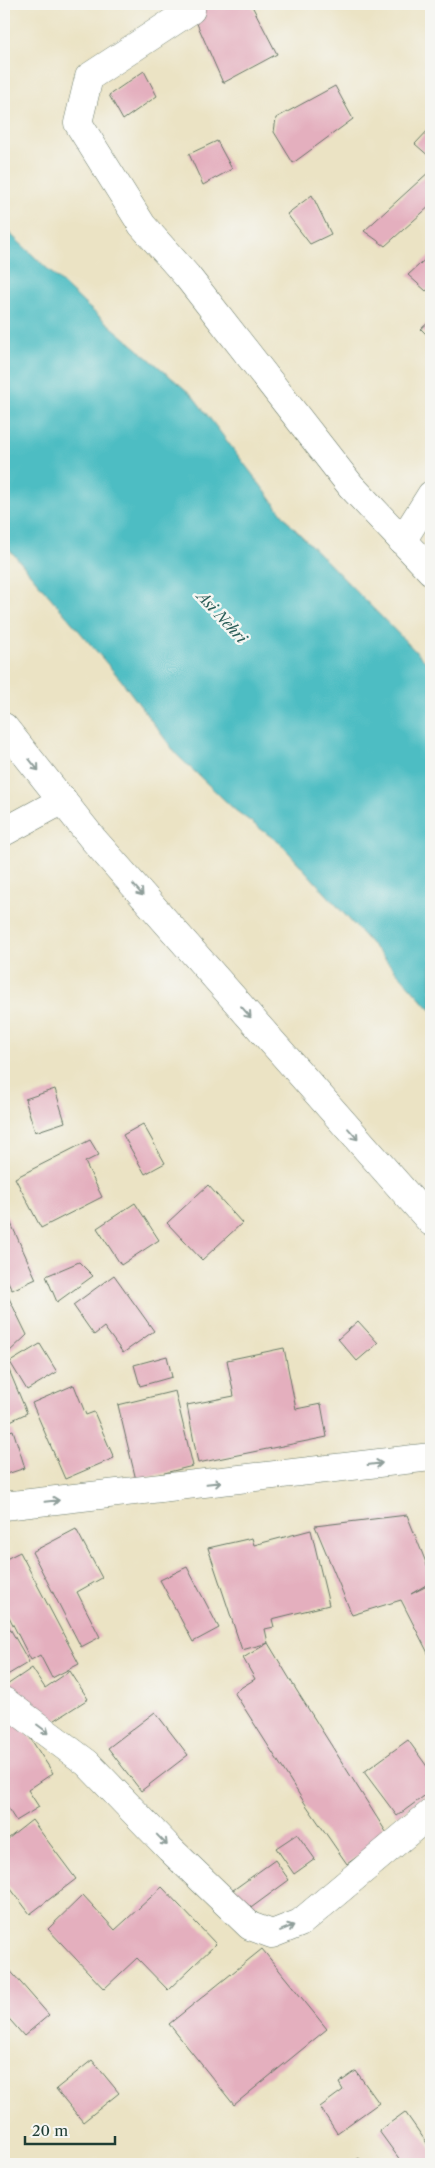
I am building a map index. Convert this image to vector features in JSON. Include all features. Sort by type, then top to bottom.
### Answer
[{"type":"street","points":[[191,10],[89,77],[78,123],[142,225],[187,276],[351,486],[431,571]]},
{"type":"street","points":[[402,541],[431,495]]},
{"type":"street","points":[[4,727],[93,839],[431,1222]]},
{"type":"street","points":[[4,832],[63,800]]},
{"type":"street","points":[[4,1506],[431,1457]]},
{"type":"street","points":[[4,1701],[87,1762],[170,1849],[250,1926],[272,1934],[300,1923],[431,1813]]},
{"type":"water","name":"Asi Nehri","points":[[4,228],[87,306],[192,395],[290,524],[431,667],[431,1010],[281,844],[235,810],[177,755],[121,680],[4,543]]},
{"type":"building","points":[[203,4],[251,4],[277,54],[223,83],[191,10]]},
{"type":"building","points":[[144,71],[157,96],[123,120],[109,95]]},
{"type":"building","points":[[335,86],[353,119],[293,163],[274,132],[276,118]]},
{"type":"building","points":[[431,127],[431,158],[415,144]]},
{"type":"building","points":[[217,141],[232,169],[203,185],[189,154]]},
{"type":"building","points":[[431,170],[431,205],[385,246],[364,231]]},
{"type":"building","points":[[312,195],[331,234],[310,244],[287,214]]},
{"type":"building","points":[[431,254],[431,287],[426,291],[408,275]]},
{"type":"building","points":[[431,320],[431,339],[421,329]]},
{"type":"building","points":[[55,1089],[65,1122],[35,1132],[25,1099]]},
{"type":"building","points":[[143,1124],[165,1163],[145,1174],[123,1135]]},
{"type":"building","points":[[90,1140],[99,1155],[85,1162],[102,1197],[41,1228],[15,1178]]},
{"type":"building","points":[[208,1185],[242,1223],[202,1260],[167,1223]]},
{"type":"building","points":[[135,1203],[159,1240],[121,1265],[97,1228]]},
{"type":"building","points":[[4,1208],[36,1279],[12,1290],[4,1273]]},
{"type":"building","points":[[79,1262],[93,1276],[57,1302],[46,1276]]},
{"type":"building","points":[[114,1275],[154,1331],[123,1353],[104,1327],[94,1335],[73,1305]]},
{"type":"building","points":[[4,1288],[27,1335],[8,1353],[4,1346]]},
{"type":"building","points":[[358,1321],[378,1343],[357,1361],[338,1339]]},
{"type":"building","points":[[40,1344],[57,1372],[27,1390],[10,1362]]},
{"type":"building","points":[[284,1348],[296,1409],[321,1404],[327,1437],[198,1463],[187,1405],[234,1396],[227,1360]]},
{"type":"building","points":[[167,1356],[172,1377],[140,1386],[134,1365]]},
{"type":"building","points":[[4,1358],[27,1413],[4,1424]]},
{"type":"building","points":[[74,1385],[86,1415],[94,1412],[114,1458],[65,1479],[32,1403]]},
{"type":"building","points":[[175,1391],[193,1466],[136,1480],[118,1405]]},
{"type":"building","points":[[13,1430],[25,1468],[4,1475],[4,1433]]},
{"type":"building","points":[[407,1515],[431,1575],[431,1582],[411,1594],[431,1584],[431,1659],[401,1600],[352,1615],[315,1526]]},
{"type":"building","points":[[76,1529],[102,1578],[77,1592],[100,1637],[81,1647],[32,1552]]},
{"type":"building","points":[[311,1530],[329,1605],[272,1619],[274,1627],[265,1629],[268,1643],[242,1650],[208,1548],[252,1538],[254,1545]]},
{"type":"building","points":[[20,1552],[79,1664],[52,1678],[40,1655],[31,1660],[4,1607],[4,1560]]},
{"type":"building","points":[[187,1567],[219,1628],[193,1642],[160,1580]]},
{"type":"building","points":[[4,1618],[29,1662],[4,1677]]},
{"type":"building","points":[[268,1643],[388,1835],[347,1864],[304,1802],[234,1692],[255,1679],[243,1658]]},
{"type":"building","points":[[32,1668],[45,1688],[70,1671],[88,1699],[52,1722],[4,1694],[4,1687]]},
{"type":"building","points":[[155,1712],[188,1755],[141,1791],[108,1748]]},
{"type":"building","points":[[19,1721],[53,1773],[28,1790],[39,1807],[16,1821],[4,1802],[4,1731]]},
{"type":"building","points":[[408,1740],[431,1772],[431,1791],[397,1816],[364,1772]]},
{"type":"building","points":[[32,1820],[76,1879],[30,1914],[4,1880],[4,1842]]},
{"type":"building","points":[[297,1834],[315,1859],[294,1874],[276,1848]]},
{"type":"building","points":[[275,1860],[289,1880],[244,1913],[229,1893]]},
{"type":"building","points":[[162,1887],[216,1944],[168,1990],[137,1958],[104,1989],[48,1929],[83,1895],[115,1930]]},
{"type":"building","points":[[262,1949],[327,2029],[234,2105],[169,2024]]},
{"type":"building","points":[[7,1967],[49,2015],[24,2036],[4,2013],[4,1970]]},
{"type":"building","points":[[92,2060],[119,2093],[83,2122],[56,2089]]},
{"type":"building","points":[[356,2071],[379,2103],[337,2133],[320,2107],[343,2090],[339,2083]]},
{"type":"building","points":[[405,2112],[431,2149],[431,2164],[403,2164],[379,2131]]},
{"type":"building","points":[[359,2158],[363,2164],[350,2164]]}]
